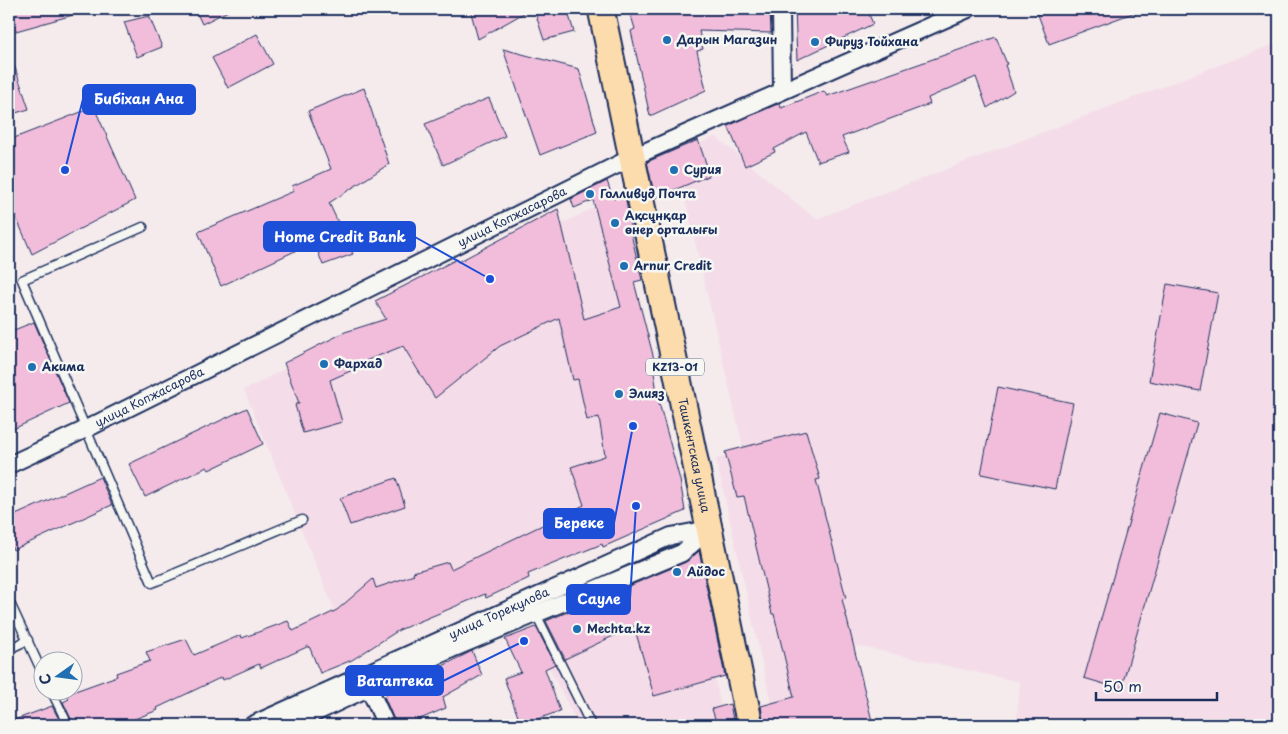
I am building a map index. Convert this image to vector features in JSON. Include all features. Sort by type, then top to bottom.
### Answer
[{"type":"main road","name":"Ташкентская улица","points":[[601,9],[750,725]]},
{"type":"street","points":[[781,9],[782,91]]},
{"type":"street","name":"улица Копжасарова","points":[[9,465],[86,429],[631,158],[968,9]]},
{"type":"street","name":"улица Торекулова","points":[[289,725],[536,614],[682,553],[709,529]]},
{"type":"street","name":"улица Торекулова","points":[[252,725],[671,536],[709,529]]},
{"type":"street","points":[[369,688],[386,725]]},
{"type":"lane","points":[[143,227],[22,280],[152,583],[302,520]]},
{"type":"lane","points":[[9,601],[33,652]]},
{"type":"lane","points":[[536,614],[592,725]]},
{"type":"lane","points":[[9,649],[28,640]]},
{"type":"lane","points":[[57,702],[68,725]]},
{"type":"shaded area","points":[[1279,42],[1279,725],[1016,725],[1020,682],[853,645],[870,725],[776,725],[716,459],[744,452],[675,156],[715,136],[816,219]]},
{"type":"shaded area","points":[[602,203],[659,510],[350,648],[244,390]]},
{"type":"shaded area","points":[[692,573],[725,725],[578,725],[536,642]]},
{"type":"building","points":[[9,9],[80,9],[80,13],[9,33]]},
{"type":"building","points":[[195,9],[232,9],[202,24]]},
{"type":"building","points":[[470,9],[531,9],[478,39]]},
{"type":"building","points":[[534,9],[567,9],[574,32],[544,40]]},
{"type":"building","points":[[629,9],[770,9],[771,33],[699,31],[703,49],[697,51],[706,90],[650,116],[631,31],[635,29]]},
{"type":"building","name":"Фируз Тойхана","points":[[795,9],[867,9],[873,24],[797,60]]},
{"type":"building","points":[[1045,9],[1141,10],[1049,44],[1037,12]]},
{"type":"building","points":[[149,16],[162,47],[137,57],[124,22]]},
{"type":"building","points":[[257,34],[273,64],[228,88],[212,58]]},
{"type":"building","points":[[996,37],[1007,64],[1005,65],[1014,91],[987,108],[976,77],[928,98],[930,104],[842,137],[849,152],[818,162],[806,132],[774,149],[775,152],[745,166],[728,126],[775,105],[780,104],[781,108],[824,91],[827,96]]},
{"type":"building","points":[[503,49],[579,69],[597,132],[540,155]]},
{"type":"building","points":[[11,56],[29,109],[9,115],[9,57]]},
{"type":"building","points":[[364,88],[389,164],[329,203],[353,254],[323,265],[314,242],[221,286],[198,232],[294,191],[292,186],[331,169],[308,111]]},
{"type":"building","points":[[489,98],[505,136],[443,165],[425,124]]},
{"type":"building","points":[[94,107],[135,200],[32,254],[9,201],[9,140]]},
{"type":"building","name":"Сурия","points":[[698,140],[710,175],[655,198],[647,162]]},
{"type":"building","points":[[607,181],[613,199],[625,194],[632,238],[642,280],[634,282],[654,359],[652,359],[658,399],[680,480],[685,511],[603,547],[602,544],[528,574],[529,578],[486,598],[485,594],[399,630],[352,660],[320,673],[309,646],[261,668],[259,664],[223,680],[222,677],[157,708],[158,710],[119,725],[74,725],[63,702],[82,702],[82,689],[117,676],[116,673],[150,661],[146,652],[186,639],[194,655],[241,635],[242,638],[288,621],[293,631],[337,610],[373,579],[376,588],[414,575],[413,572],[448,562],[451,569],[584,505],[571,467],[605,456],[599,417],[587,420],[578,379],[573,380],[559,318],[500,346],[435,398],[403,346],[363,362],[364,365],[330,380],[342,422],[303,433],[295,405],[299,403],[284,363],[345,332],[386,319],[375,301],[457,259],[458,262],[558,209],[584,319],[621,307],[593,200],[574,208],[571,199]]},
{"type":"building","points":[[1167,284],[1218,293],[1200,391],[1149,381]]},
{"type":"building","name":"Акима","points":[[34,322],[69,403],[9,431],[9,332]]},
{"type":"building","points":[[998,387],[1073,403],[1055,489],[981,474]]},
{"type":"building","points":[[247,408],[263,444],[209,470],[207,467],[145,497],[129,464]]},
{"type":"building","points":[[1160,413],[1197,423],[1121,689],[1084,678]]},
{"type":"building","points":[[806,431],[820,479],[816,480],[846,598],[842,599],[873,725],[764,725],[761,706],[794,697],[744,496],[737,497],[725,452]]},
{"type":"building","points":[[100,477],[112,505],[13,550],[9,540],[9,518]]},
{"type":"building","points":[[396,478],[405,506],[350,525],[340,498]]},
{"type":"building","points":[[699,551],[725,676],[654,696],[634,626],[565,659],[546,621],[686,562]]},
{"type":"building","points":[[536,627],[555,664],[545,669],[560,711],[521,725],[504,678],[521,672],[505,639]]},
{"type":"building","points":[[472,651],[482,675],[443,697],[446,708],[406,725],[396,725],[384,696]]},
{"type":"building","points":[[730,704],[734,725],[717,725],[712,709]]},
{"type":"building","points":[[52,706],[62,725],[9,725],[9,722]]},
{"type":"place","name":"Дарын Магазин","points":[[667,40]]},
{"type":"place","name":"Фируз Тойхана","points":[[815,42]]},
{"type":"place","name":"Бибіхан Ана","points":[[65,170]]},
{"type":"place","name":"Сурия","points":[[674,170]]},
{"type":"place","name":"Голливуд Почта","points":[[590,194]]},
{"type":"place","name":"Ақсұнқар өнер орталығы","points":[[615,223]]},
{"type":"place","name":"Arnur Credit","points":[[624,266]]},
{"type":"place","name":"Home Credit Bank","points":[[490,279]]},
{"type":"place","name":"Фархад","points":[[324,364]]},
{"type":"place","name":"Акима","points":[[32,367]]},
{"type":"place","name":"Элияз","points":[[619,394]]},
{"type":"place","name":"Береке","points":[[633,426]]},
{"type":"place","name":"Сауле","points":[[636,506]]},
{"type":"place","name":"Айдос","points":[[677,572]]},
{"type":"place","name":"Mechta.kz","points":[[577,629]]},
{"type":"place","name":"Ватаптека","points":[[524,641]]}]
